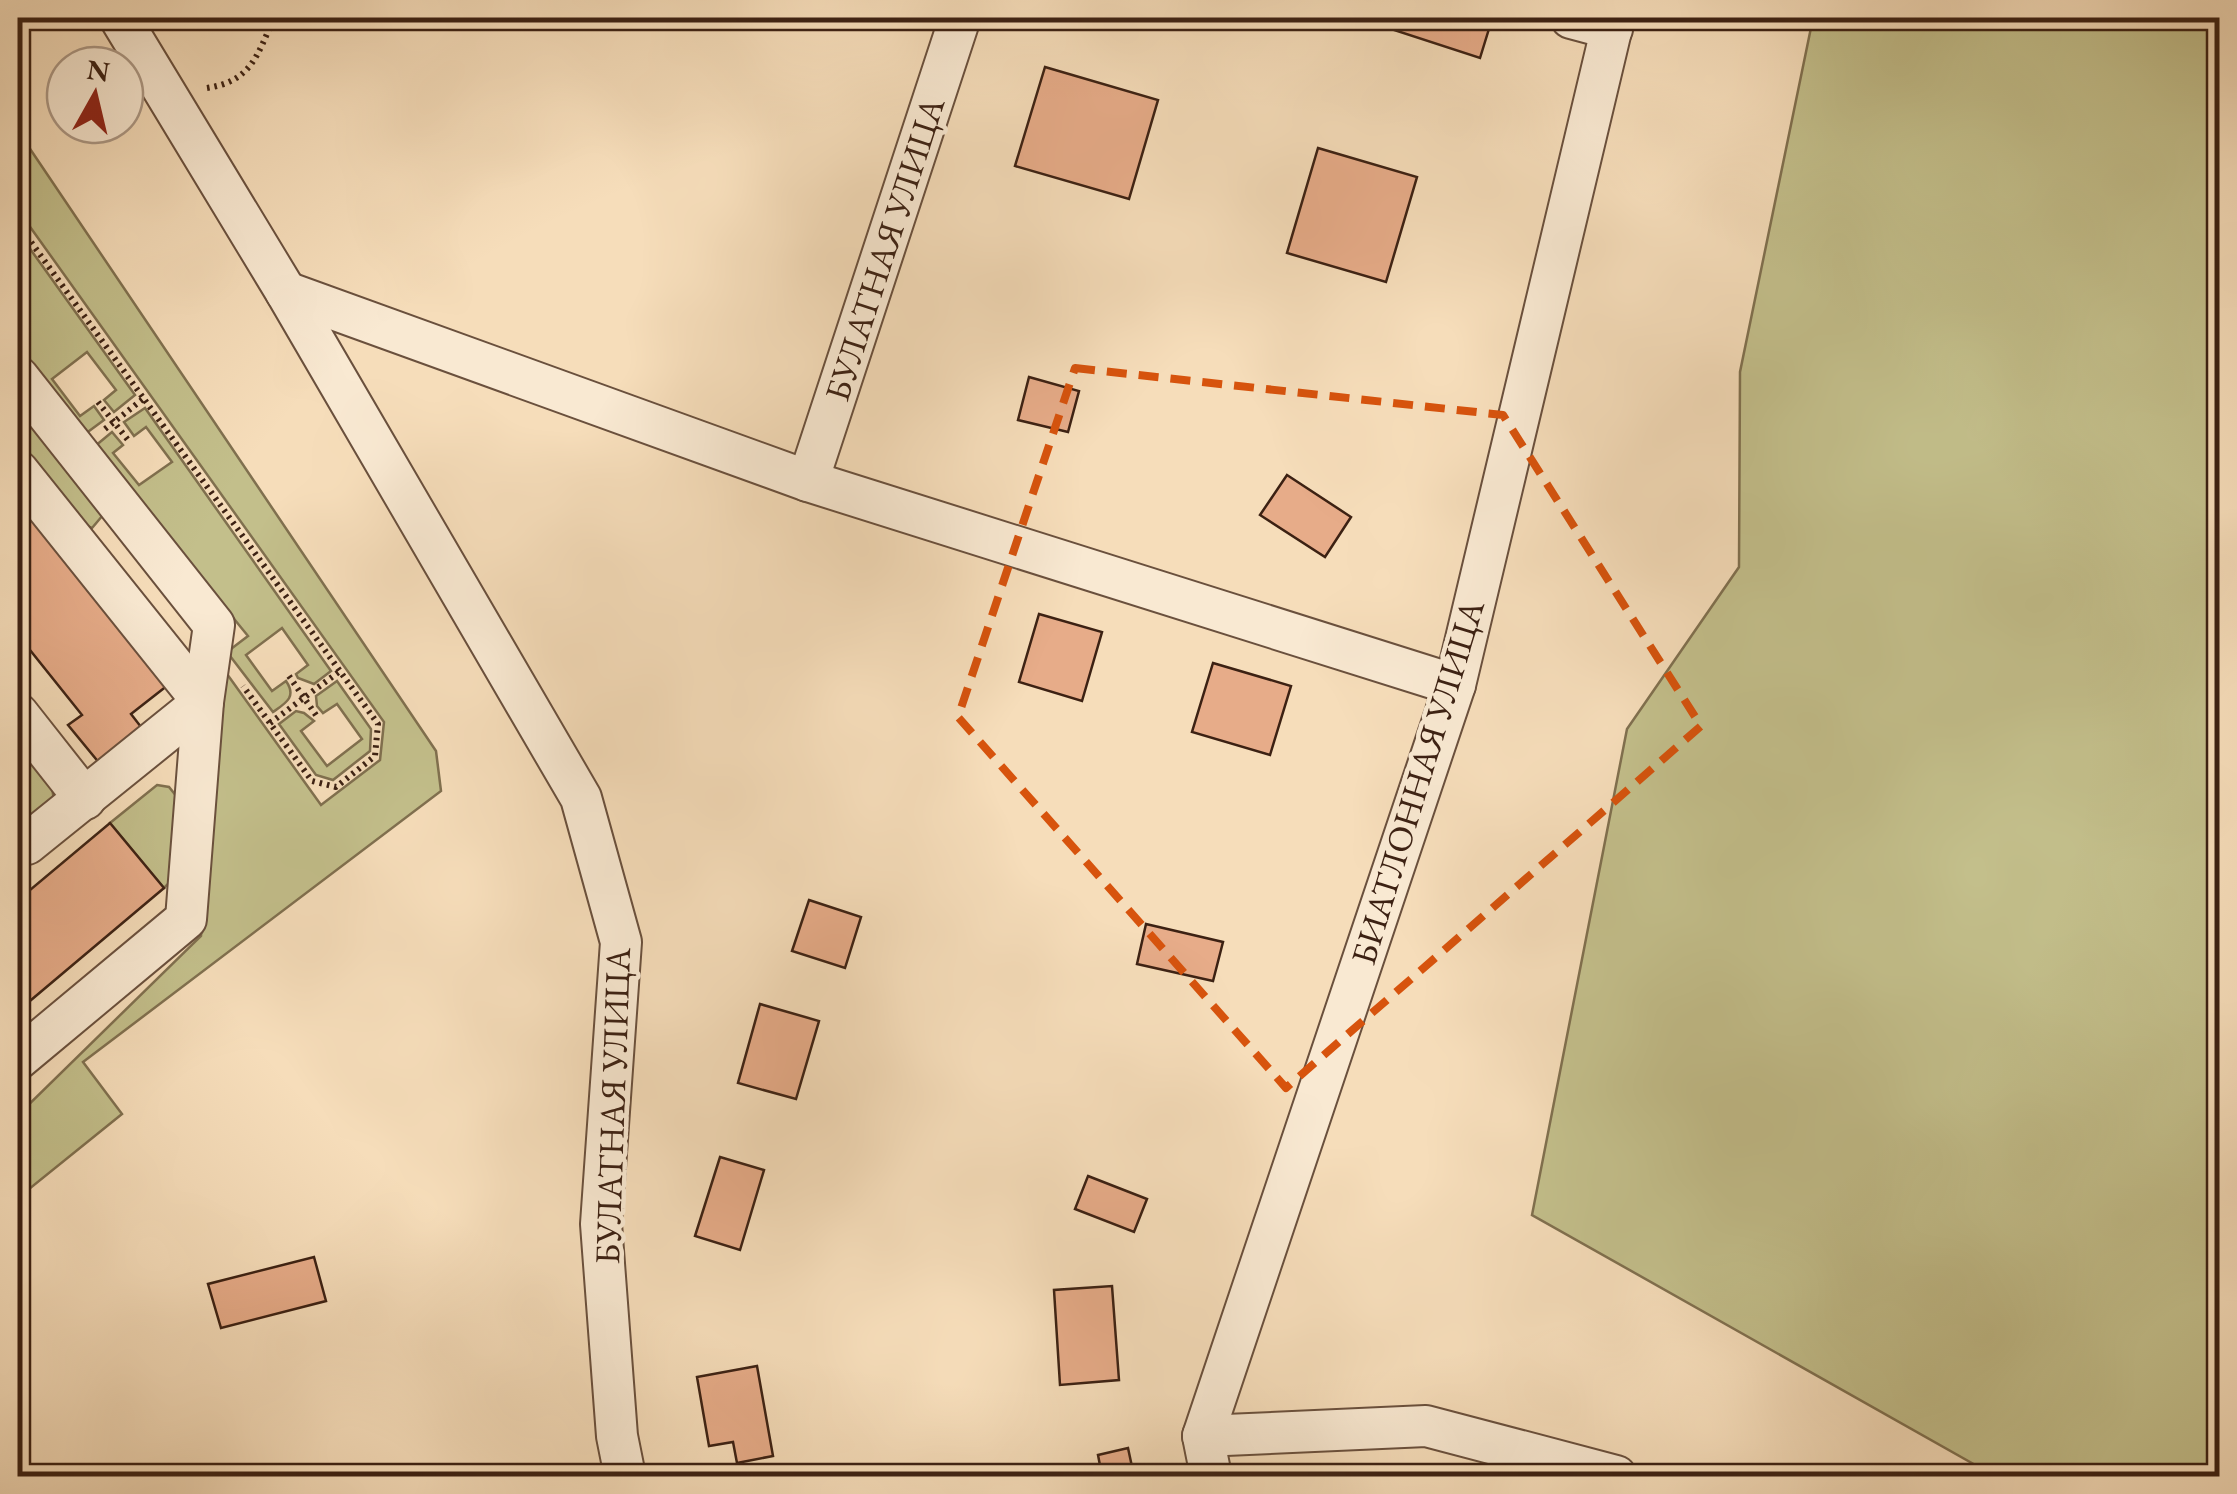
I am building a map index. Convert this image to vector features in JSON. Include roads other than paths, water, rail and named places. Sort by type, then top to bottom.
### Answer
[{"type":"street","name":"БУЛАТНАЯ УЛИЦА","points":[[120,18],[286,292],[581,798],[622,942],[602,1224],[617,1436],[625,1476]]},
{"type":"street","name":"БУЛАТНАЯ УЛИЦА","points":[[808,481],[960,18]]},
{"type":"street","points":[[1571,18],[1613,23]]},
{"type":"street","name":"БИАТЛОННАЯ УЛИЦА","points":[[1202,1436],[1455,685],[1613,23]]},
{"type":"street","points":[[286,292],[808,481],[1455,685]]},
{"type":"street","points":[[18,376],[214,625],[203,702],[186,919],[18,1058]]},
{"type":"street","points":[[18,471],[203,702]]},
{"type":"street","points":[[27,844],[203,702]]},
{"type":"street","points":[[18,714],[85,799]]},
{"type":"street","points":[[1211,1476],[1202,1436],[1426,1426],[1616,1476]]}]
